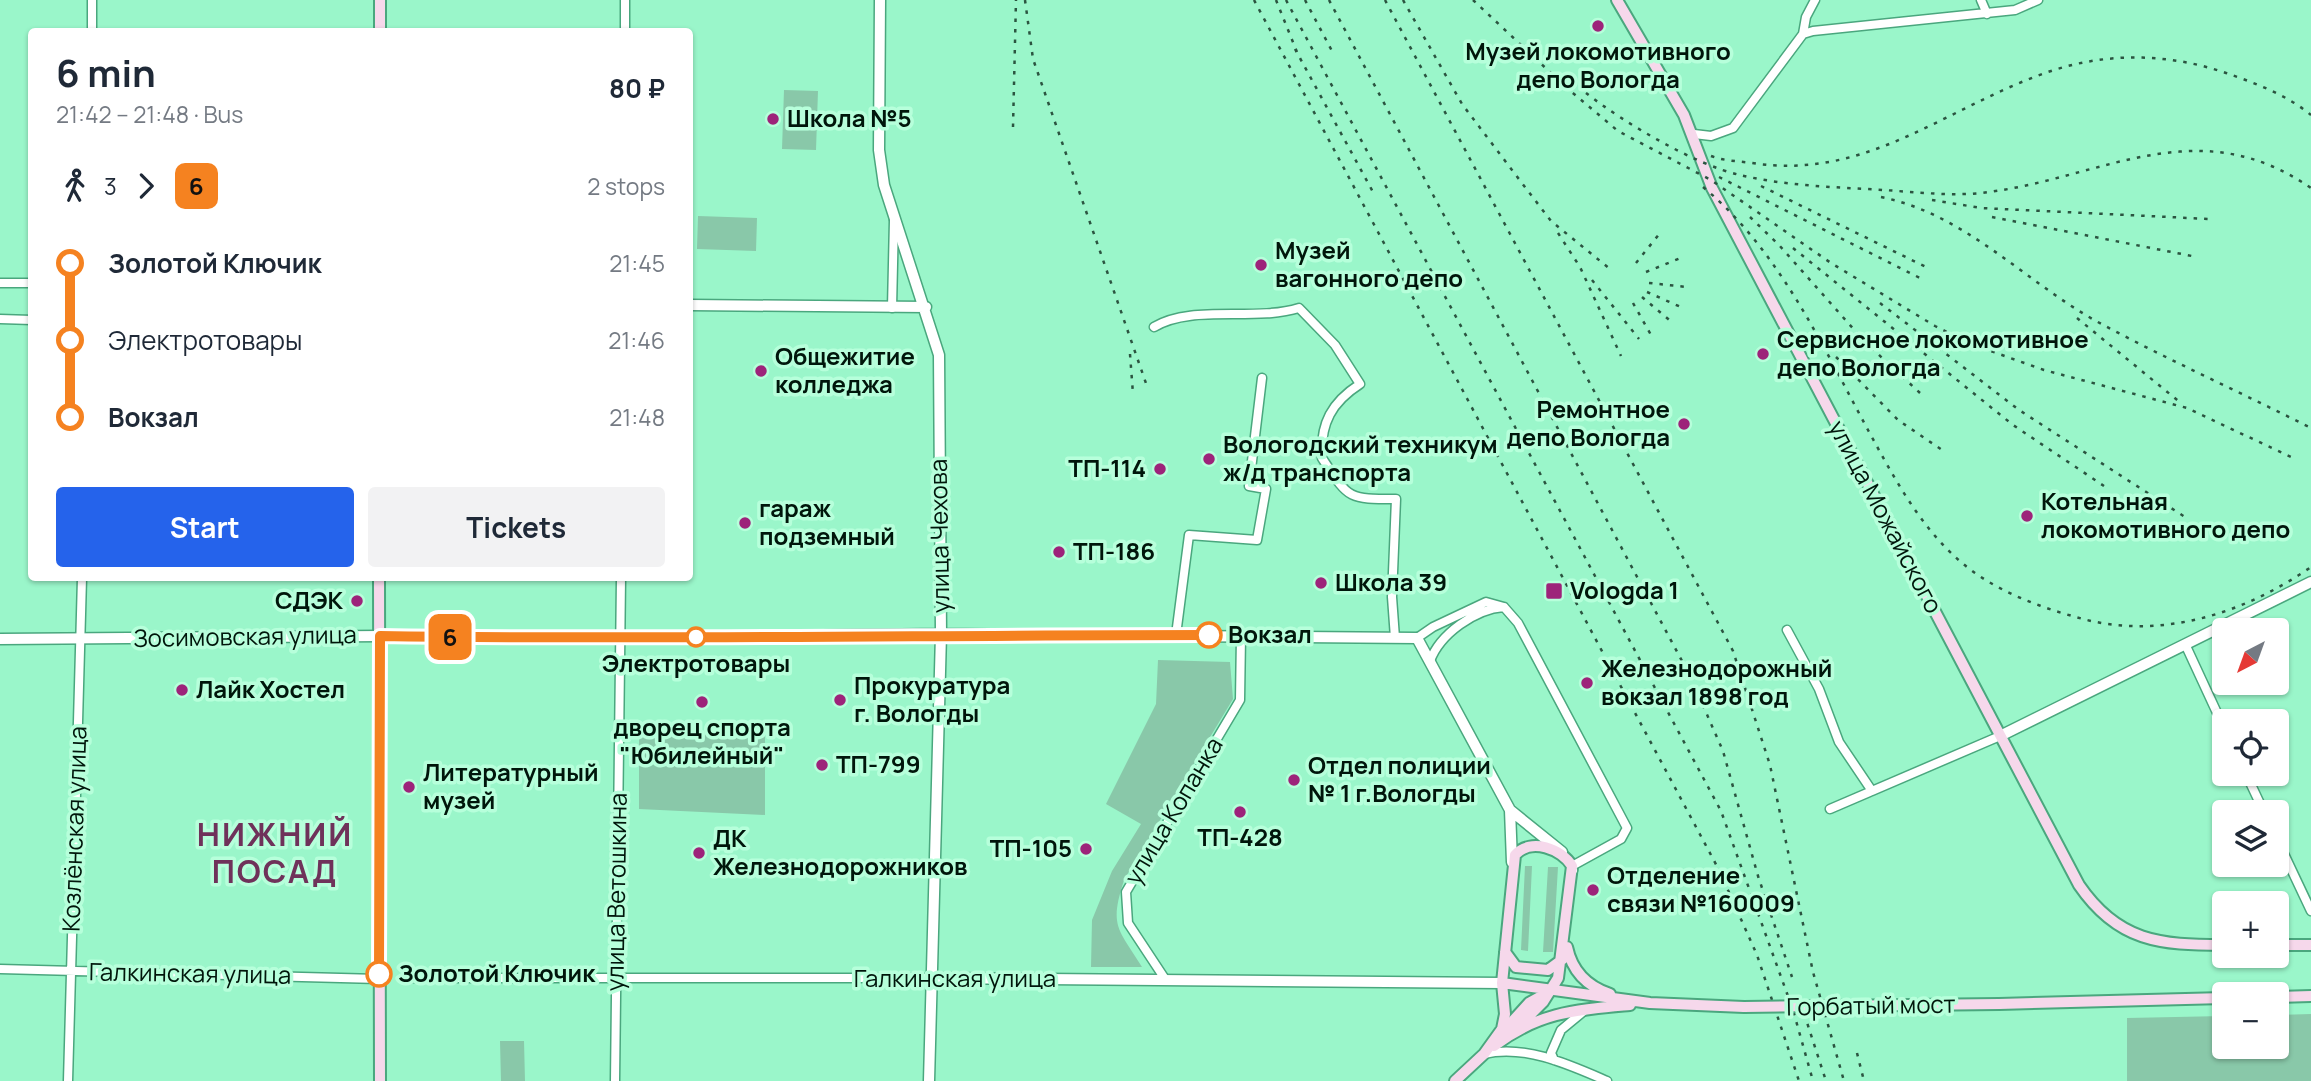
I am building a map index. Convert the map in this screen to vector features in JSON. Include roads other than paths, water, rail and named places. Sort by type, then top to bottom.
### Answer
[{"type":"main road","points":[[380,0],[380,28]]},
{"type":"main road","name":"улица Можайского","points":[[1617,0],[1694,134],[1712,188],[2079,885],[2097,909],[2130,933],[2161,943],[2212,945]]},
{"type":"main road","points":[[379,581],[380,1081]]},
{"type":"main road","points":[[1455,1081],[1514,1031],[1551,991],[1563,959],[1573,869],[1562,852],[1527,847],[1519,850],[1512,862],[1502,983],[1505,1014],[1496,1040]]},
{"type":"main road","points":[[1565,938],[1569,959],[1583,980],[1606,993],[1650,1003]]},
{"type":"main road","points":[[2289,945],[2311,945]]},
{"type":"main road","points":[[1504,952],[1516,967],[1548,970],[1563,959]]},
{"type":"main road","points":[[1502,983],[1650,1003]]},
{"type":"main road","points":[[1484,1054],[1530,1003],[1551,991]]},
{"type":"main road","points":[[2289,997],[2311,996]]},
{"type":"main road","name":"Горбатый мост","points":[[1650,1003],[1744,1007],[2212,998]]},
{"type":"main road","points":[[1514,1031],[1559,1012],[1650,1003]]},
{"type":"street","points":[[92,0],[92,28]]},
{"type":"street","points":[[625,0],[625,28]]},
{"type":"street","name":"улица Чехова","points":[[880,0],[879,150],[884,185],[926,307],[939,355],[941,634],[929,1081]]},
{"type":"street","points":[[1694,134],[1712,136],[1736,125],[1803,34],[1806,17],[1815,0]]},
{"type":"street","points":[[1981,0],[1987,14]]},
{"type":"street","points":[[1803,34],[2015,10],[2038,0]]},
{"type":"street","points":[[892,308],[894,216]]},
{"type":"street","points":[[0,282],[28,284]]},
{"type":"street","points":[[693,305],[926,307]]},
{"type":"street","points":[[1154,327],[1171,317],[1275,315],[1299,308],[1335,345],[1360,384],[1334,402],[1322,458],[1342,489],[1352,497],[1396,499],[1392,597],[1395,638]]},
{"type":"street","points":[[0,319],[28,320]]},
{"type":"street","points":[[1176,635],[1189,535],[1257,540],[1266,489],[1249,486],[1262,378]]},
{"type":"street","name":"Козлёнская улица","points":[[68,1081],[82,581]]},
{"type":"street","name":"улица Ветошкина","points":[[615,1081],[621,581]]},
{"type":"street","points":[[1830,809],[2000,736],[2311,582]]},
{"type":"street","points":[[1562,852],[1510,810],[1417,638],[1479,603],[1493,603],[1504,607],[1523,632],[1627,828],[1620,839],[1573,869]]},
{"type":"street","points":[[1430,661],[1438,645],[1460,626],[1478,615],[1504,607]]},
{"type":"street","points":[[1787,630],[1819,689],[1839,742],[1872,791]]},
{"type":"street","name":"Зосимовская улица","points":[[0,639],[380,636],[619,638],[941,634],[1417,638]]},
{"type":"street","name":"улица Копанка","points":[[1165,979],[1128,923],[1126,892],[1240,700],[1241,636]]},
{"type":"street","points":[[2186,646],[2215,709]]},
{"type":"street","points":[[1510,810],[1512,862]]},
{"type":"street","points":[[2289,864],[2311,911]]},
{"type":"street","name":"Галкинская улица","points":[[0,969],[379,979]]},
{"type":"street","name":"Галкинская улица","points":[[408,978],[1165,979],[1502,983]]},
{"type":"street","points":[[1554,1060],[1551,1053],[1556,1036],[1589,1009]]},
{"type":"street","points":[[1484,1054],[1521,1052],[1554,1060],[1607,1081]]},
{"type":"railway","points":[[1013,127],[1016,0]]},
{"type":"railway","points":[[1025,0],[1033,59],[1148,389]]},
{"type":"railway","points":[[1254,0],[1719,870],[1757,955],[1799,1081]]},
{"type":"railway","points":[[1276,0],[1299,57]]},
{"type":"railway","points":[[1286,0],[1721,811],[1793,1010],[1813,1081]]},
{"type":"railway","points":[[1305,0],[1332,51]]},
{"type":"railway","points":[[1329,0],[1690,676],[1723,751],[1758,876],[1792,977]]},
{"type":"railway","points":[[1385,0],[1733,651],[1770,765],[1813,972],[1844,1081]]},
{"type":"railway","points":[[1403,0],[1462,104],[1551,221],[1610,269]]},
{"type":"railway","points":[[1473,0],[1568,89],[1618,131],[1711,180],[1831,263],[1935,326],[1971,344],[2044,370],[2187,408],[2291,457]]},
{"type":"railway","points":[[1295,49],[1373,192]]},
{"type":"railway","points":[[1711,156],[1731,161],[1794,166],[1832,161],[1905,137],[2048,72],[2070,65],[2115,58],[2137,57],[2204,66],[2270,90],[2311,115]]},
{"type":"railway","points":[[1586,93],[1639,129],[1702,162],[1740,175],[1775,182],[1936,194],[1976,193],[2031,184],[2151,155],[2190,151],[2229,154],[2269,165],[2311,188]]},
{"type":"railway","points":[[1719,177],[1922,279]]},
{"type":"railway","points":[[1761,186],[1928,268]]},
{"type":"railway","points":[[1703,187],[1730,212],[1776,269],[1816,332],[1901,489],[1941,543],[1975,573],[2001,589],[2072,616],[2117,625],[2146,626],[2204,618],[2232,609],[2260,597],[2311,567]]},
{"type":"railway","points":[[1881,197],[1940,218],[1993,250],[2069,305],[2096,321],[2311,428]]},
{"type":"railway","points":[[1932,200],[1981,208],[2210,219]]},
{"type":"railway","points":[[1750,217],[1779,245],[1865,342],[1920,393]]},
{"type":"railway","points":[[1992,217],[2192,256]]},
{"type":"railway","points":[[1558,233],[1580,267],[1621,356]]},
{"type":"railway","points":[[1636,263],[1660,233]]},
{"type":"railway","points":[[1793,248],[2013,425],[2104,486]]},
{"type":"railway","points":[[1646,272],[1683,257]]},
{"type":"railway","points":[[1592,280],[1639,339]]},
{"type":"railway","points":[[1649,283],[1687,287]]},
{"type":"railway","points":[[1647,292],[1683,308]]},
{"type":"railway","points":[[1642,297],[1674,324]]},
{"type":"railway","points":[[1633,303],[1651,335]]},
{"type":"railway","points":[[1880,303],[2019,410],[2185,517]]},
{"type":"railway","points":[[2077,318],[2182,404]]},
{"type":"railway","points":[[1130,354],[1133,394]]},
{"type":"railway","points":[[1836,357],[1898,420],[1945,452]]},
{"type":"railway","points":[[1801,1004],[1826,1081]]},
{"type":"railway","points":[[1857,1053],[1864,1081]]},
{"type":"place","name":"Музей локомотивного депо Вологда","points":[[1598,26]]},
{"type":"place","name":"Школа №5","points":[[773,119]]},
{"type":"place","name":"Музей вагонного депо","points":[[1261,265]]},
{"type":"place","name":"Сервисное локомотивное депо Вологда","points":[[1763,354]]},
{"type":"place","name":"Общежитие колледжа","points":[[761,371]]},
{"type":"place","name":"Ремонтное депо Вологда","points":[[1684,424]]},
{"type":"place","name":"Вологодский техникум ж/д транспорта","points":[[1209,459]]},
{"type":"place","name":"ТП-114","points":[[1160,469]]},
{"type":"place","name":"Котельная локомотивного депо","points":[[2027,516]]},
{"type":"place","name":"гараж подземный","points":[[745,523]]},
{"type":"place","name":"ТП-186","points":[[1059,552]]},
{"type":"place","name":"Школа 39","points":[[1321,583]]},
{"type":"place","name":"Vologda 1","points":[[1554,591]]},
{"type":"place","name":"СДЭК","points":[[357,601]]},
{"type":"place","name":"Вокзал","points":[[1209,635]]},
{"type":"place","name":"Электротовары","points":[[696,637]]},
{"type":"place","name":"Железнодорожный вокзал 1898 год","points":[[1587,683]]},
{"type":"place","name":"Лайк Хостел","points":[[182,690]]},
{"type":"place","name":"Прокуратура г. Вологды","points":[[840,700]]},
{"type":"place","name":"дворец спорта \"Юбилейный\"","points":[[702,702]]},
{"type":"place","name":"ТП-799","points":[[822,765]]},
{"type":"place","name":"Отдел полиции № 1 г.Вологды","points":[[1294,780]]},
{"type":"place","name":"Литературный музей","points":[[409,787]]},
{"type":"place","name":"ТП-428","points":[[1240,812]]},
{"type":"place","name":"ТП-105","points":[[1086,849]]},
{"type":"place","name":"ДК Железнодорожников","points":[[699,853]]},
{"type":"place","name":"Отделение связи №160009","points":[[1593,890]]},
{"type":"place","name":"Золотой Ключик","points":[[379,974]]},
{"type":"district","name":"НИЖНИЙ ПОСАД","points":[[275,854]]}]
